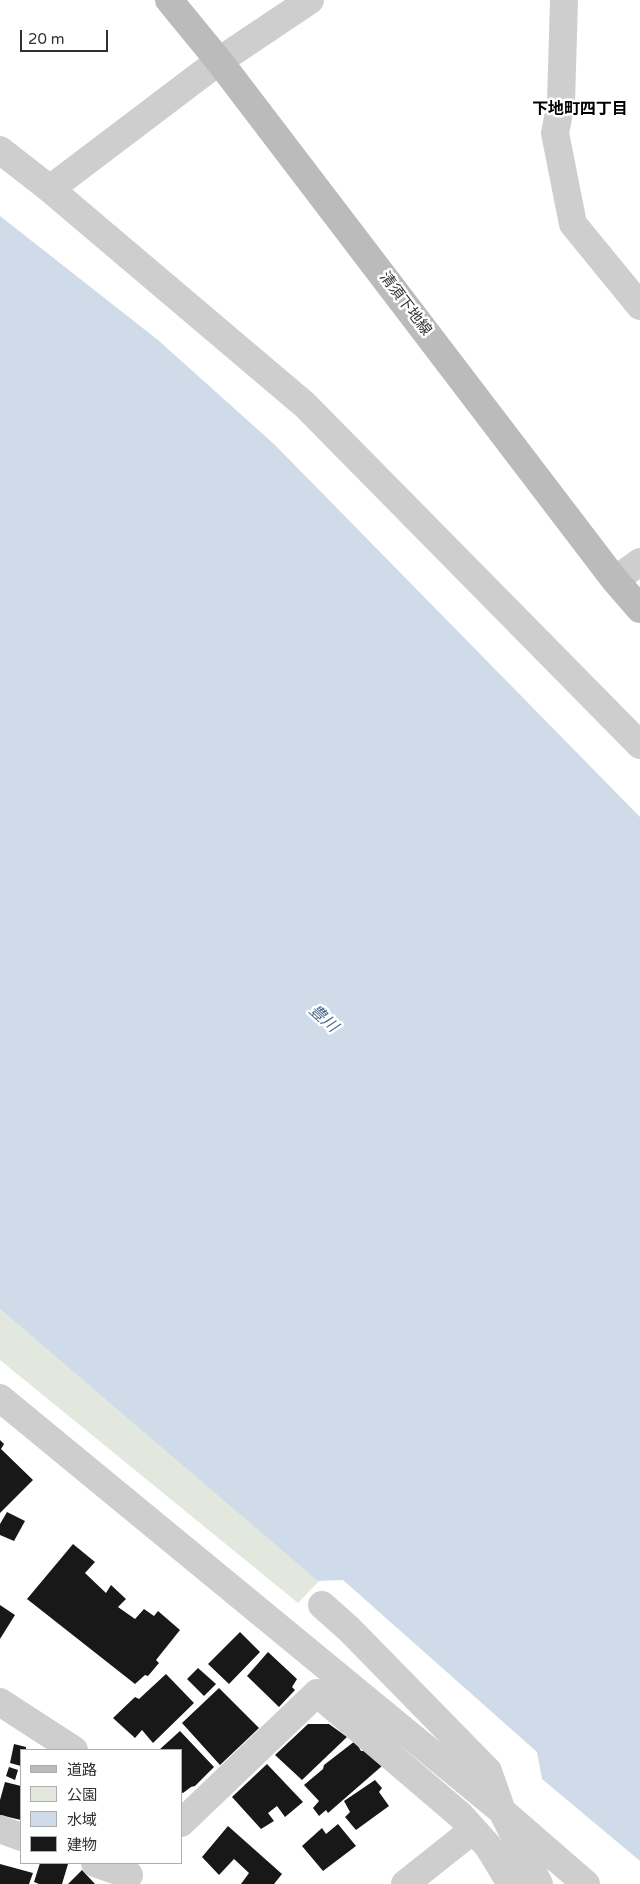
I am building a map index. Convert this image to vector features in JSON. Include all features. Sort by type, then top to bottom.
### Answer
[{"type":"main road","name":"清須下地線","points":[[170,0],[219,61],[615,580],[640,609]]},
{"type":"street","points":[[50,189],[219,61],[310,0]]},
{"type":"street","points":[[564,0],[561,103],[555,133],[573,224],[640,306]]},
{"type":"street","points":[[0,150],[50,189],[305,405],[640,745]]},
{"type":"street","points":[[615,580],[640,562]]},
{"type":"street","points":[[0,1398],[502,1811],[586,1884]]},
{"type":"street","points":[[322,1605],[349,1629],[488,1771],[502,1811],[539,1884]]},
{"type":"street","points":[[182,1822],[317,1693],[460,1815],[488,1846],[511,1884]]},
{"type":"street","points":[[0,1702],[72,1749]]},
{"type":"street","points":[[0,1829],[20,1837]]},
{"type":"street","points":[[404,1884],[473,1830]]},
{"type":"street","points":[[98,1864],[129,1874]]},
{"type":"green space","points":[[0,1309],[319,1581],[298,1603],[0,1360]]},
{"type":"water","name":"豊川","points":[[0,216],[158,340],[275,445],[640,817],[640,1861],[542,1779],[537,1752],[343,1580],[318,1581],[0,1309]]},
{"type":"building","points":[[0,1440],[4,1444],[1,1449],[33,1480],[0,1513]]},
{"type":"building","points":[[7,1512],[25,1521],[14,1541],[0,1535],[0,1524]]},
{"type":"building","points":[[73,1544],[95,1562],[85,1573],[106,1593],[111,1585],[126,1599],[118,1607],[135,1619],[144,1609],[154,1616],[158,1611],[180,1630],[156,1660],[159,1663],[148,1676],[145,1675],[135,1684],[27,1599]]},
{"type":"building","points":[[0,1605],[15,1615],[0,1639]]},
{"type":"building","points":[[240,1632],[260,1652],[229,1684],[208,1664]]},
{"type":"building","points":[[268,1652],[297,1679],[292,1687],[295,1690],[279,1707],[247,1676]]},
{"type":"building","points":[[198,1668],[216,1684],[204,1696],[187,1679]]},
{"type":"building","points":[[166,1674],[194,1703],[153,1743],[142,1730],[135,1738],[113,1718],[135,1697],[139,1699]]},
{"type":"building","points":[[219,1688],[259,1728],[220,1765],[182,1723]]},
{"type":"building","points":[[308,1724],[329,1724],[347,1737],[302,1780],[275,1755]]},
{"type":"building","points":[[180,1731],[214,1767],[195,1786],[183,1793],[182,1749],[160,1749]]},
{"type":"building","points":[[355,1741],[361,1751],[365,1751],[382,1766],[328,1813],[326,1810],[319,1816],[313,1808],[319,1801],[304,1785],[323,1769],[324,1765]]},
{"type":"building","points":[[14,1744],[26,1747],[26,1749],[20,1749],[20,1766],[10,1763]]},
{"type":"building","points":[[267,1764],[303,1802],[285,1817],[277,1806],[268,1813],[274,1821],[261,1829],[232,1797]]},
{"type":"building","points":[[9,1767],[18,1770],[15,1780],[6,1776]]},
{"type":"building","points":[[375,1780],[382,1788],[379,1792],[389,1806],[356,1830],[345,1817],[350,1812],[344,1801]]},
{"type":"building","points":[[5,1782],[20,1786],[20,1820],[0,1815],[0,1800]]},
{"type":"building","points":[[338,1824],[356,1846],[323,1871],[302,1846],[322,1828],[326,1834]]},
{"type":"building","points":[[228,1826],[282,1874],[274,1884],[241,1884],[249,1873],[234,1859],[219,1875],[202,1857]]},
{"type":"building","points":[[0,1864],[33,1873],[29,1884],[0,1884]]},
{"type":"building","points":[[40,1864],[68,1864],[62,1884],[39,1884],[34,1882]]},
{"type":"building","points":[[82,1870],[95,1884],[68,1884]]},
{"type":"district","name":"下地町四丁目","points":[[580,110]]}]
